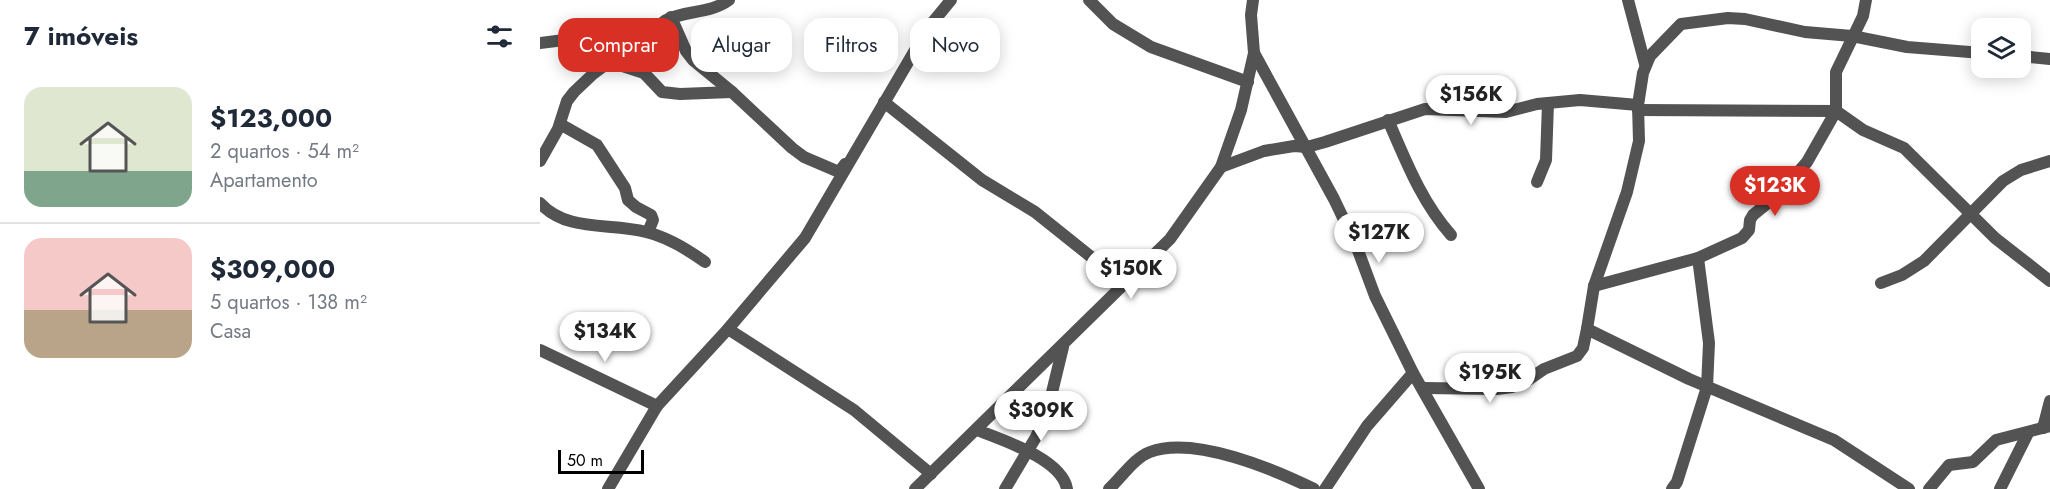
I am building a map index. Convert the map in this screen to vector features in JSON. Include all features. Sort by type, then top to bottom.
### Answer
[{"type":"street","points":[[729,0],[713,9],[671,17],[688,56],[804,157],[839,172],[853,155]]},
{"type":"street","points":[[608,489],[657,406],[728,329],[805,238],[928,28],[951,0]]},
{"type":"street","points":[[1089,0],[1113,24],[1151,47],[1248,82]]},
{"type":"street","points":[[915,489],[1170,240],[1221,167],[1231,143],[1254,53],[1251,15],[1253,0]]},
{"type":"street","points":[[1628,0],[1646,64]]},
{"type":"street","points":[[1594,286],[1620,277],[1698,258],[1742,238],[1747,233],[1753,215],[1780,193],[1807,162],[1836,111],[1836,72],[1863,16],[1866,0]]},
{"type":"street","points":[[1423,388],[1497,389],[1520,384],[1544,369],[1577,356],[1583,348],[1594,286],[1627,192],[1639,141],[1640,84],[1646,64],[1662,42],[1681,24],[1728,18],[1805,32],[1852,36],[1907,47],[1971,52]]},
{"type":"street","points":[[540,43],[558,41]]},
{"type":"street","points":[[1254,53],[1307,147],[1356,245],[1375,296],[1413,373],[1478,488]]},
{"type":"street","points":[[2031,57],[2050,59]]},
{"type":"street","points":[[540,161],[560,124],[567,101],[598,72]]},
{"type":"street","points":[[641,72],[662,92],[680,94],[732,92]]},
{"type":"street","points":[[1221,167],[1264,151],[1294,146],[1307,147],[1425,109],[1506,112],[1548,102],[1600,100],[1638,108],[1836,111],[1863,130],[1882,136],[1904,148],[1995,238],[2050,280]]},
{"type":"street","points":[[884,102],[982,180],[1042,218],[1125,284]]},
{"type":"street","points":[[1537,182],[1546,160],[1548,102]]},
{"type":"street","points":[[1388,120],[1417,187],[1436,219],[1451,235]]},
{"type":"street","points":[[560,124],[592,141],[602,151],[625,188],[628,200],[651,215],[653,220],[648,232]]},
{"type":"street","points":[[1881,283],[1902,275],[1924,261],[2003,181],[2021,170],[2050,161]]},
{"type":"street","points":[[540,202],[547,210],[576,224],[648,232],[676,243],[705,262]]},
{"type":"street","points":[[1672,489],[1677,482],[1707,387],[1709,343],[1698,258]]},
{"type":"street","points":[[728,329],[854,410],[931,474]]},
{"type":"street","points":[[1587,329],[1707,387],[1834,440],[1909,489]]},
{"type":"street","points":[[1005,489],[1047,413],[1063,346]]},
{"type":"street","points":[[540,350],[657,406]]},
{"type":"street","points":[[1325,489],[1367,426],[1413,373]]},
{"type":"street","points":[[1929,489],[1949,465],[1973,462],[1996,440],[2046,427],[2050,401]]},
{"type":"street","points":[[977,430],[1028,451],[1060,473],[1066,489]]},
{"type":"street","points":[[2000,489],[2028,433]]},
{"type":"street","points":[[1109,489],[1140,458],[1152,451],[1167,448],[1215,453],[1239,459],[1266,467],[1314,489]]}]
